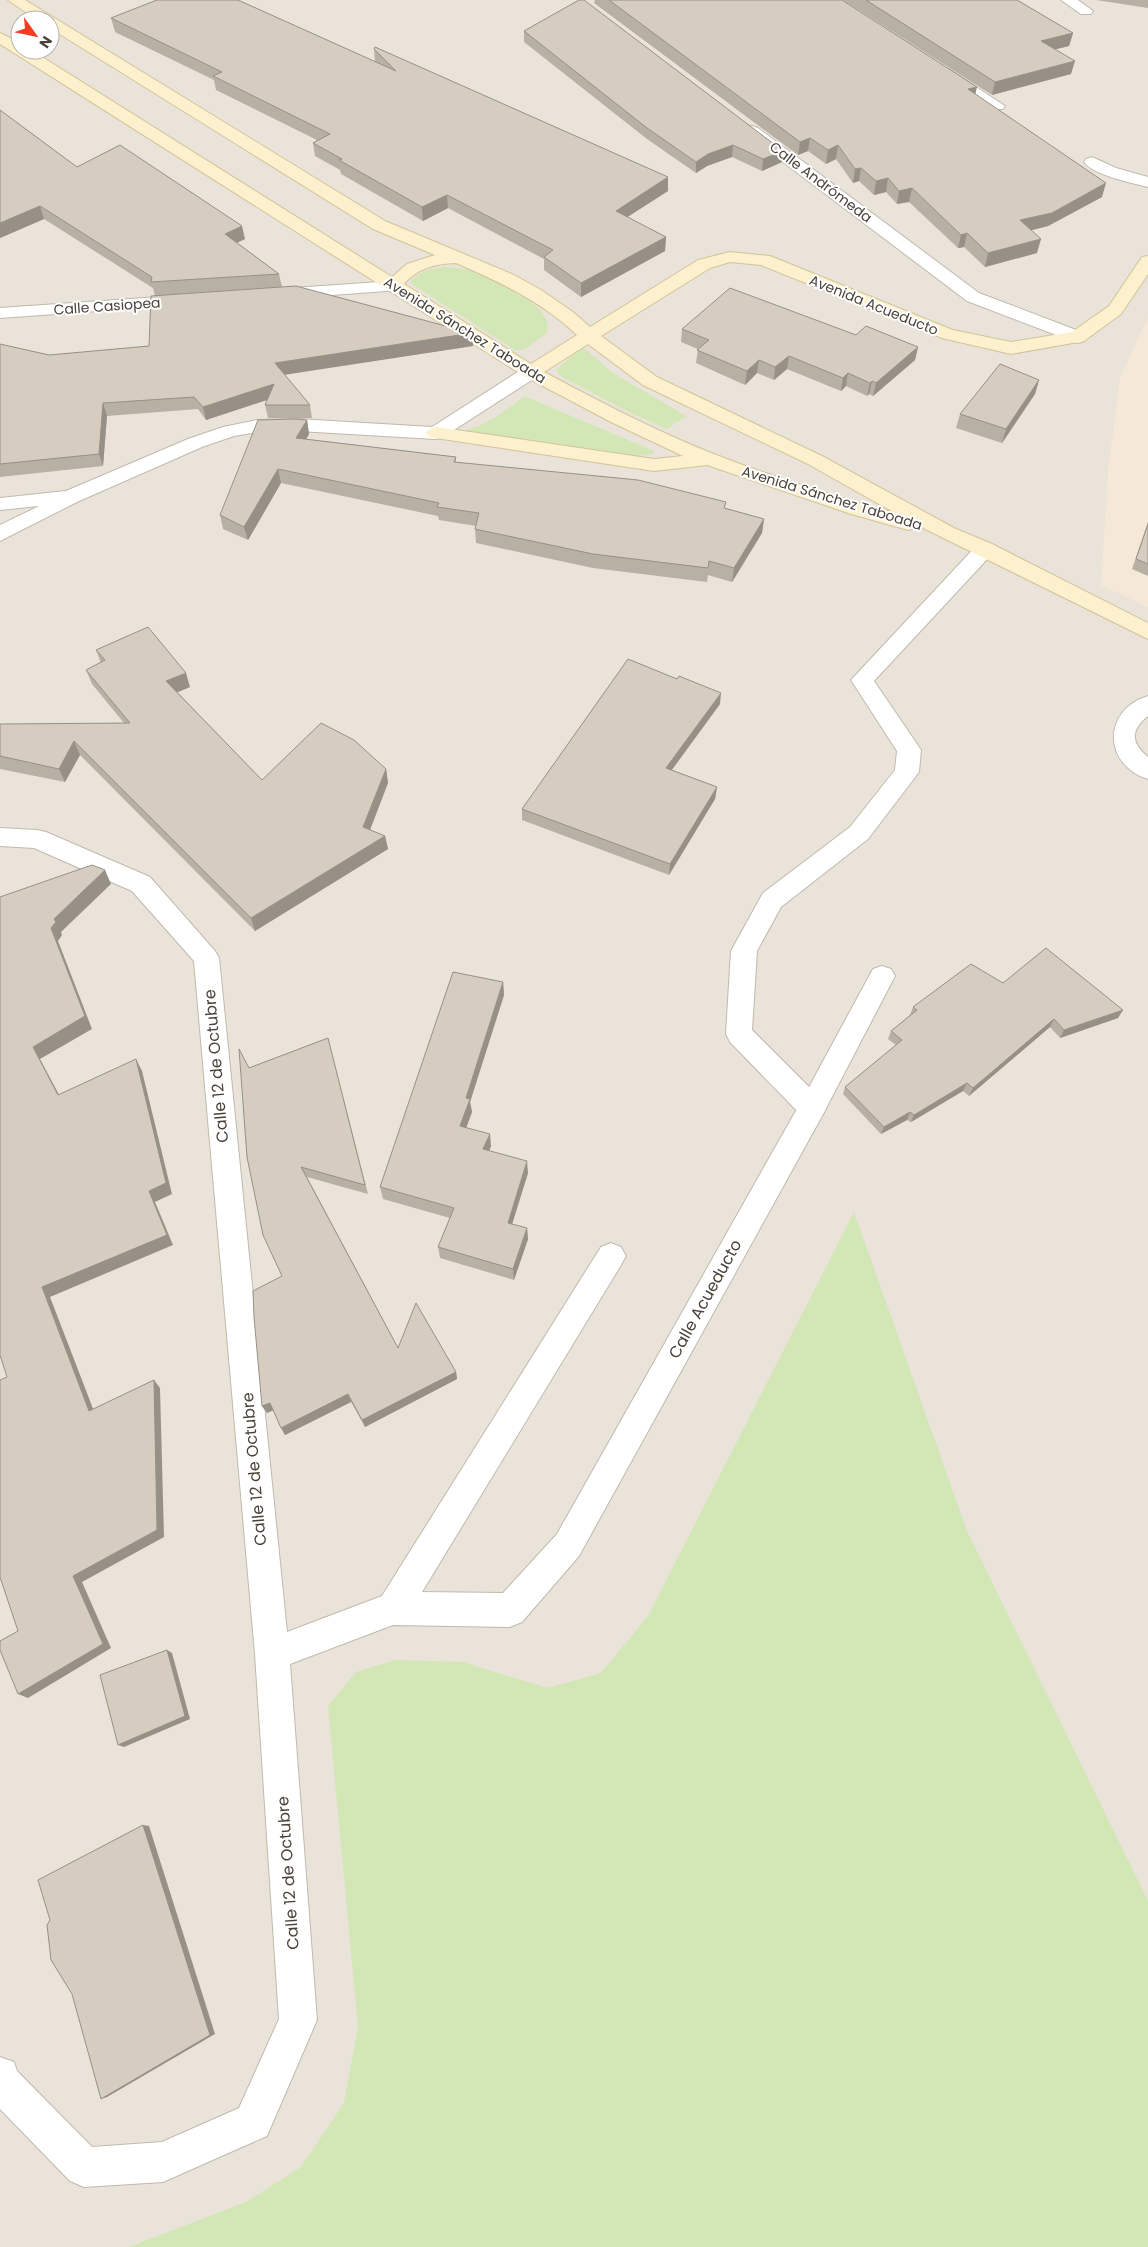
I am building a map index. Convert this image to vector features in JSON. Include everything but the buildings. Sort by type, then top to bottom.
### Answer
[{"type":"main road","name":"Avenida Sánchez Taboada","points":[[15,0],[31,10]]},
{"type":"main road","name":"Avenida Sánchez Taboada","points":[[60,28],[378,225],[508,279],[535,294],[567,316],[587,335],[650,381],[815,460],[947,533],[985,549],[1148,632]]},
{"type":"main road","name":"Avenida Sánchez Taboada","points":[[36,60],[531,372],[596,408],[708,459],[870,513],[947,533]]},
{"type":"main road","name":"Avenida Acueducto","points":[[531,372],[587,335],[704,264],[730,257],[764,260],[948,334],[1011,348],[1078,337],[1115,310],[1148,261]]},
{"type":"main road","points":[[394,286],[402,274],[416,265],[435,259],[457,258]]},
{"type":"main road","points":[[436,433],[654,465],[708,459]]},
{"type":"street","points":[[1068,0],[1086,11]]},
{"type":"street","points":[[930,64],[996,106]]},
{"type":"street","name":"Calle Andrómeda","points":[[737,119],[973,298],[1078,337]]},
{"type":"street","points":[[1092,162],[1110,171],[1148,182]]},
{"type":"street","points":[[256,296],[394,286]]},
{"type":"street","name":"Calle Casiopea","points":[[0,313],[207,299]]},
{"type":"street","points":[[0,534],[70,498],[195,443],[230,431],[256,426],[298,425],[436,433],[531,372]]},
{"type":"street","points":[[0,504],[70,498]]},
{"type":"street","points":[[812,1108],[739,1034],[744,951],[772,900],[859,833],[907,772],[909,750],[862,680],[985,549]]},
{"type":"street","points":[[1148,704],[1127,723],[1123,742],[1130,756],[1148,770]]},
{"type":"street","name":"Calle 12 de Octubre","points":[[0,837],[37,839],[141,884],[206,958],[272,1654],[298,2020],[253,2122],[163,2162],[84,2167],[2,2082],[0,2076]]},
{"type":"street","name":"Calle Acueducto","points":[[393,1608],[510,1610],[568,1545],[812,1108],[882,976]]},
{"type":"street","points":[[272,1654],[393,1608],[611,1256]]},
{"type":"shaded area","points":[[0,0],[1148,0],[1148,2247],[0,2247]]},
{"type":"shaded area","points":[[1148,316],[1148,607],[1101,585],[1108,470],[1120,378]]},
{"type":"green space","points":[[445,267],[473,271],[510,287],[534,304],[542,313],[547,323],[547,333],[523,350],[515,350],[410,283],[421,273],[430,269]]},
{"type":"green space","points":[[580,348],[585,349],[613,373],[686,416],[667,429],[631,413],[560,376],[556,370]]},
{"type":"green space","points":[[524,396],[654,451],[653,454],[638,456],[464,431],[496,417]]},
{"type":"green space","points":[[854,1212],[967,1531],[1148,1901],[1148,2247],[129,2247],[246,2202],[301,2167],[344,2103],[358,2027],[328,1706],[356,1672],[395,1660],[462,1662],[548,1688],[601,1673],[648,1616]]}]
